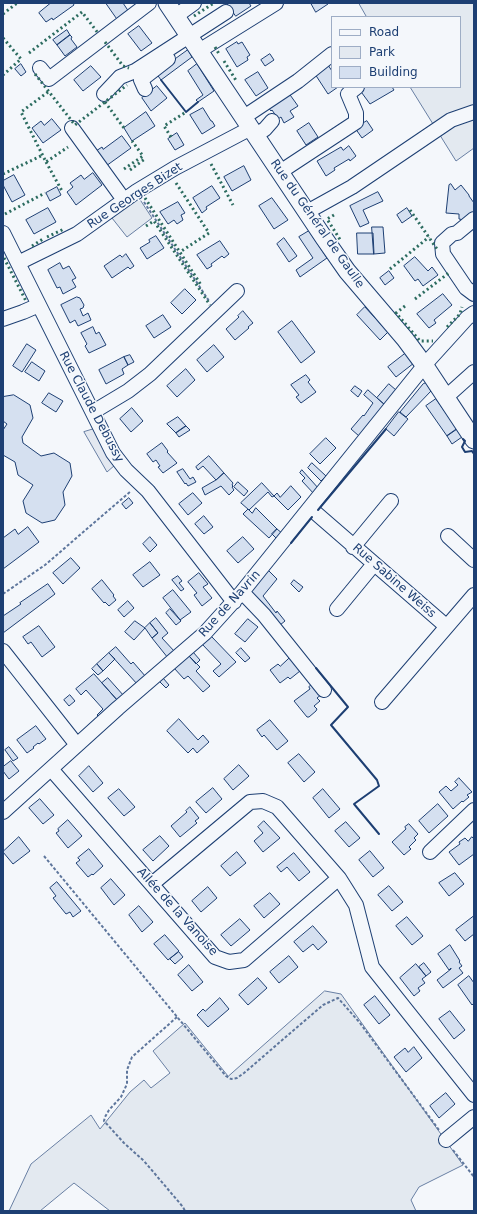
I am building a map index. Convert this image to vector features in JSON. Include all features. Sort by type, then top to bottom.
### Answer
[{"type":"main road","name":"Rue du Général de Gaulle","points":[[171,10],[347,271],[405,339],[425,366],[474,440]]},
{"type":"street","points":[[40,68],[49,79],[149,3]]},
{"type":"street","points":[[171,10],[194,3]]},
{"type":"street","points":[[199,3],[204,3]]},
{"type":"street","points":[[104,94],[120,77],[276,3]]},
{"type":"street","points":[[145,89],[141,80],[193,42],[226,12]]},
{"type":"street","points":[[250,127],[298,81],[331,55]]},
{"type":"street","points":[[280,172],[356,122],[356,113],[348,94],[357,88]]},
{"type":"street","points":[[307,212],[352,187],[451,120],[474,112]]},
{"type":"street","points":[[250,127],[265,129],[272,120]]},
{"type":"street","name":"Rue Georges Bizet","points":[[18,263],[77,234],[137,191],[175,168],[250,127]]},
{"type":"street","points":[[72,128],[124,200]]},
{"type":"street","points":[[474,219],[442,243],[443,254],[466,288],[474,294]]},
{"type":"street","name":"Rue Claude Debussy","points":[[3,233],[113,453],[126,470],[148,492],[238,597],[264,615],[324,690]]},
{"type":"street","points":[[92,412],[128,391],[150,374],[237,291]]},
{"type":"street","points":[[3,319],[39,305]]},
{"type":"street","name":"Rue de Navrin","points":[[3,812],[205,633],[238,597],[425,366],[467,318],[474,313]]},
{"type":"street","points":[[445,398],[474,372]]},
{"type":"street","points":[[353,547],[391,501]]},
{"type":"street","name":"Rue Sabine Weiss","points":[[310,508],[353,547],[446,626],[474,595]]},
{"type":"street","points":[[448,536],[474,560]]},
{"type":"street","points":[[337,609],[374,564]]},
{"type":"street","points":[[382,702],[446,626]]},
{"type":"street","points":[[3,651],[77,746]]},
{"type":"street","name":"Allée de la Vanoise","points":[[51,769],[215,957],[230,962],[244,960],[339,878]]},
{"type":"street","points":[[152,884],[250,802],[263,800],[277,807],[339,878],[356,905],[372,967],[474,1095]]},
{"type":"street","points":[[430,852],[474,810]]},
{"type":"street","points":[[446,1140],[474,1117]]},
{"type":"path","points":[[137,191],[215,311]]},
{"type":"path","points":[[3,594],[45,565],[140,484]]},
{"type":"path","points":[[44,856],[226,1076],[231,1079],[237,1078],[323,1005],[338,998],[360,1023],[466,1168],[474,1176]]},
{"type":"path","points":[[177,1016],[132,1057],[126,1070],[127,1084],[121,1097],[104,1116],[104,1121],[124,1143],[144,1161],[185,1211]]},
{"type":"green space","points":[[359,3],[474,3],[474,148],[456,161],[411,88],[461,88],[461,16],[366,16]]},
{"type":"green space","points":[[139,198],[152,218],[127,237],[112,218]]},
{"type":"green space","points":[[325,991],[341,994],[463,1165],[419,1187],[411,1200],[416,1211],[110,1211],[74,1183],[40,1211],[9,1211],[31,1164],[91,1115],[100,1129],[130,1092],[144,1080],[151,1088],[170,1073],[153,1051],[185,1023],[228,1076]]},
{"type":"shaded area","points":[[94,429],[115,465],[107,472],[84,432]]},
{"type":"building","points":[[51,3],[73,3],[74,5],[53,20],[52,18],[46,22],[39,13]]},
{"type":"building","points":[[106,3],[123,3],[129,12],[118,20]]},
{"type":"building","points":[[227,3],[249,3],[251,6],[236,16]]},
{"type":"building","points":[[311,3],[327,3],[328,4],[316,12]]},
{"type":"building","points":[[139,26],[152,43],[141,51],[128,34]]},
{"type":"building","points":[[67,30],[70,35],[57,45],[53,40]]},
{"type":"building","points":[[70,35],[77,47],[65,56],[57,45]]},
{"type":"building","points":[[237,42],[238,44],[242,42],[250,55],[247,57],[248,60],[237,67],[226,49]]},
{"type":"building","points":[[188,50],[192,57],[161,80],[156,73]]},
{"type":"building","points":[[270,54],[274,60],[265,66],[261,60]]},
{"type":"building","points":[[326,62],[331,70],[331,88],[337,88],[328,94],[313,71]]},
{"type":"building","points":[[21,64],[26,72],[21,76],[15,69]]},
{"type":"building","points":[[197,64],[214,91],[198,102],[196,100],[203,95],[188,71]]},
{"type":"building","points":[[91,66],[101,77],[83,91],[74,80]]},
{"type":"building","points":[[258,72],[268,88],[256,96],[245,80]]},
{"type":"building","points":[[157,86],[167,98],[151,111],[142,98]]},
{"type":"building","points":[[393,88],[394,90],[370,104],[359,89]]},
{"type":"building","points":[[288,92],[298,106],[290,111],[294,117],[284,123],[281,117],[278,119],[272,110],[271,111],[267,106]]},
{"type":"building","points":[[203,108],[215,126],[202,134],[190,115]]},
{"type":"building","points":[[146,112],[155,126],[132,141],[124,128]]},
{"type":"building","points":[[52,119],[61,130],[43,143],[32,128],[41,121],[44,125]]},
{"type":"building","points":[[367,121],[373,130],[362,138],[355,128]]},
{"type":"building","points":[[309,123],[318,137],[306,145],[297,131]]},
{"type":"building","points":[[177,133],[184,145],[175,150],[168,139]]},
{"type":"building","points":[[122,136],[131,148],[106,166],[96,151],[102,147],[103,149]]},
{"type":"building","points":[[349,146],[356,156],[350,161],[349,159],[334,168],[335,170],[326,176],[317,161],[341,147],[343,150]]},
{"type":"building","points":[[244,166],[251,180],[232,191],[224,177]]},
{"type":"building","points":[[93,173],[102,185],[76,205],[67,192],[73,187],[70,183],[81,175],[84,179]]},
{"type":"building","points":[[14,175],[25,195],[12,202],[3,185],[3,181]]},
{"type":"building","points":[[451,184],[455,190],[461,185],[469,195],[474,203],[474,217],[464,220],[459,219],[459,214],[446,213],[449,185]]},
{"type":"building","points":[[212,186],[220,198],[206,207],[207,209],[202,213],[193,198]]},
{"type":"building","points":[[57,187],[61,195],[50,201],[46,193]]},
{"type":"building","points":[[378,192],[383,201],[363,210],[369,223],[360,227],[350,206]]},
{"type":"building","points":[[272,198],[288,220],[274,229],[259,206]]},
{"type":"building","points":[[178,202],[185,213],[181,215],[183,220],[177,224],[174,220],[168,224],[160,212]]},
{"type":"building","points":[[48,208],[56,222],[34,234],[26,220]]},
{"type":"building","points":[[407,208],[412,216],[402,223],[397,215]]},
{"type":"building","points":[[372,227],[383,227],[385,253],[374,254]]},
{"type":"building","points":[[309,231],[327,258],[300,277],[296,270],[313,258],[299,237]]},
{"type":"building","points":[[357,233],[373,233],[374,254],[358,254]]},
{"type":"building","points":[[156,236],[164,248],[147,259],[140,248]]},
{"type":"building","points":[[284,238],[297,256],[289,262],[277,244]]},
{"type":"building","points":[[220,241],[229,254],[224,258],[222,256],[207,269],[197,255]]},
{"type":"building","points":[[126,254],[134,266],[130,269],[128,267],[112,278],[104,266],[120,255],[122,257]]},
{"type":"building","points":[[415,257],[428,271],[432,267],[438,275],[423,286],[418,279],[415,281],[404,266]]},
{"type":"building","points":[[60,263],[63,269],[69,266],[76,278],[72,280],[76,287],[63,294],[60,287],[57,288],[48,270]]},
{"type":"building","points":[[389,271],[394,278],[385,285],[380,278]]},
{"type":"building","points":[[185,289],[196,300],[182,314],[171,303]]},
{"type":"building","points":[[443,294],[452,305],[434,320],[436,323],[429,328],[417,314]]},
{"type":"building","points":[[77,297],[80,298],[84,305],[83,308],[80,309],[83,316],[88,313],[91,320],[78,326],[75,320],[70,323],[61,305]]},
{"type":"building","points":[[365,307],[388,332],[380,340],[357,315]]},
{"type":"building","points":[[243,311],[253,323],[235,340],[226,329],[239,317],[238,316]]},
{"type":"building","points":[[163,315],[171,327],[154,338],[146,326]]},
{"type":"building","points":[[292,321],[315,352],[301,363],[278,332]]},
{"type":"building","points":[[93,327],[96,334],[99,332],[106,345],[89,353],[85,346],[87,344],[81,333]]},
{"type":"building","points":[[27,344],[36,350],[22,372],[13,366]]},
{"type":"building","points":[[214,345],[224,357],[207,372],[197,360]]},
{"type":"building","points":[[406,353],[414,363],[396,377],[388,367]]},
{"type":"building","points":[[130,355],[134,362],[128,365],[124,357]]},
{"type":"building","points":[[124,357],[128,365],[122,369],[124,374],[106,384],[99,370]]},
{"type":"building","points":[[32,362],[45,371],[39,381],[25,372]]},
{"type":"building","points":[[186,369],[195,380],[177,397],[167,386]]},
{"type":"building","points":[[306,375],[310,380],[308,382],[316,392],[301,403],[296,397],[299,395],[291,385]]},
{"type":"building","points":[[426,383],[431,391],[406,417],[400,412],[423,384]]},
{"type":"building","points":[[389,384],[396,390],[385,405],[377,398]]},
{"type":"building","points":[[355,386],[362,391],[358,397],[351,391]]},
{"type":"building","points":[[368,390],[385,405],[359,436],[351,429],[363,415],[364,416],[373,403],[364,395]]},
{"type":"building","points":[[49,393],[63,401],[56,412],[42,403]]},
{"type":"building","points":[[14,395],[30,405],[33,418],[22,437],[23,443],[41,456],[54,453],[70,463],[72,476],[63,492],[65,505],[55,520],[42,523],[26,513],[23,501],[33,485],[18,475],[15,462],[3,455],[3,430],[7,424],[3,421],[3,397]]},
{"type":"building","points":[[436,399],[457,429],[447,436],[426,406]]},
{"type":"building","points":[[132,408],[143,421],[131,432],[120,419]]},
{"type":"building","points":[[399,412],[408,419],[394,436],[386,429]]},
{"type":"building","points":[[178,417],[186,426],[176,433],[167,424]]},
{"type":"building","points":[[186,426],[190,430],[179,437],[176,433]]},
{"type":"building","points":[[457,429],[462,437],[452,444],[447,436]]},
{"type":"building","points":[[326,438],[336,448],[320,464],[310,454]]},
{"type":"building","points":[[162,443],[168,451],[167,452],[177,463],[163,473],[158,467],[160,466],[156,460],[153,462],[147,454]]},
{"type":"building","points":[[209,456],[224,473],[216,480],[203,466],[198,470],[196,467]]},
{"type":"building","points":[[312,463],[326,476],[321,481],[308,468]]},
{"type":"building","points":[[183,469],[190,479],[193,477],[196,482],[188,486],[186,483],[185,484],[177,472]]},
{"type":"building","points":[[302,470],[319,489],[315,495],[302,481],[305,478],[300,473]]},
{"type":"building","points":[[224,473],[233,483],[232,487],[234,490],[229,495],[221,486],[205,495],[202,488],[216,480]]},
{"type":"building","points":[[238,482],[248,491],[244,496],[234,487]]},
{"type":"building","points":[[262,483],[274,496],[272,497],[268,492],[249,510],[241,503]]},
{"type":"building","points":[[291,486],[301,497],[288,510],[274,496],[277,493],[280,497]]},
{"type":"building","points":[[193,493],[202,503],[188,515],[179,504]]},
{"type":"building","points":[[129,498],[133,503],[126,509],[122,504]]},
{"type":"building","points":[[256,508],[277,529],[269,538],[243,514],[248,509],[252,513]]},
{"type":"building","points":[[204,516],[213,527],[204,534],[195,524]]},
{"type":"building","points":[[28,527],[39,542],[3,569],[3,538],[15,529],[18,534]]},
{"type":"building","points":[[277,529],[283,534],[278,540],[272,534]]},
{"type":"building","points":[[150,537],[157,545],[150,552],[143,544]]},
{"type":"building","points":[[243,537],[254,549],[238,563],[227,551]]},
{"type":"building","points":[[71,558],[80,568],[63,584],[53,573]]},
{"type":"building","points":[[150,562],[160,575],[143,587],[133,575]]},
{"type":"building","points":[[268,570],[277,579],[263,596],[276,613],[277,611],[285,621],[280,625],[261,601],[250,591]]},
{"type":"building","points":[[199,573],[208,584],[203,587],[212,598],[202,606],[194,595],[197,593],[188,582]]},
{"type":"building","points":[[178,576],[182,581],[179,583],[184,589],[181,591],[172,580]]},
{"type":"building","points":[[102,580],[114,595],[113,596],[116,600],[109,606],[105,602],[104,603],[92,589]]},
{"type":"building","points":[[294,580],[303,587],[299,592],[291,584]]},
{"type":"building","points":[[48,584],[55,594],[3,633],[3,616]]},
{"type":"building","points":[[173,590],[191,612],[180,620],[163,598]]},
{"type":"building","points":[[128,601],[134,608],[124,617],[118,610]]},
{"type":"building","points":[[170,609],[181,621],[176,625],[166,613]]},
{"type":"building","points":[[156,618],[168,633],[162,638],[175,652],[168,658],[152,638],[158,633],[150,623]]},
{"type":"building","points":[[248,619],[258,627],[245,642],[235,634]]},
{"type":"building","points":[[135,621],[145,628],[134,640],[125,632]]},
{"type":"building","points":[[150,623],[158,633],[152,638],[145,628]]},
{"type":"building","points":[[39,626],[55,647],[42,657],[31,642],[28,644],[23,637]]},
{"type":"building","points":[[211,636],[236,662],[219,677],[213,671],[221,664],[202,644]]},
{"type":"building","points":[[116,647],[131,664],[133,662],[146,677],[138,685],[109,653]]},
{"type":"building","points":[[241,648],[250,658],[245,662],[236,653]]},
{"type":"building","points":[[193,652],[200,660],[196,664],[189,656]]},
{"type":"building","points":[[109,653],[115,659],[103,671],[97,664]]},
{"type":"building","points":[[294,654],[305,667],[290,679],[288,677],[280,683],[270,670],[278,664],[280,666]]},
{"type":"building","points":[[189,656],[200,667],[196,671],[210,686],[203,692],[188,676],[184,679],[174,668]]},
{"type":"building","points":[[97,664],[103,671],[98,675],[92,669]]},
{"type":"building","points":[[94,674],[118,701],[99,717],[97,715],[103,709],[86,690],[81,695],[76,689]]},
{"type":"building","points":[[108,678],[124,696],[118,701],[102,683]]},
{"type":"building","points":[[163,678],[169,685],[166,688],[159,681]]},
{"type":"building","points":[[314,683],[322,694],[317,698],[320,701],[314,706],[317,709],[316,711],[307,717],[294,701],[310,689],[309,687]]},
{"type":"building","points":[[70,695],[75,701],[69,706],[64,700]]},
{"type":"building","points":[[179,719],[198,740],[203,735],[209,742],[197,753],[193,748],[188,753],[167,731]]},
{"type":"building","points":[[270,720],[288,741],[277,750],[264,735],[262,737],[257,730]]},
{"type":"building","points":[[36,726],[46,739],[39,744],[38,743],[27,753],[17,740]]},
{"type":"building","points":[[9,747],[18,758],[13,761],[5,750]]},
{"type":"building","points":[[299,754],[315,772],[304,782],[288,763]]},
{"type":"building","points":[[11,761],[19,771],[9,779],[3,771],[3,767]]},
{"type":"building","points":[[239,765],[249,776],[233,790],[224,779]]},
{"type":"building","points":[[89,766],[103,783],[93,792],[79,776]]},
{"type":"building","points":[[459,778],[472,792],[467,795],[469,797],[453,809],[439,792],[446,786],[451,791],[458,785],[455,782]]},
{"type":"building","points":[[213,788],[222,799],[206,813],[196,802]]},
{"type":"building","points":[[119,789],[135,807],[124,816],[108,798]]},
{"type":"building","points":[[323,789],[340,809],[329,818],[313,798]]},
{"type":"building","points":[[40,799],[54,815],[43,824],[29,808]]},
{"type":"building","points":[[438,804],[448,816],[429,833],[419,821]]},
{"type":"building","points":[[190,807],[199,818],[195,821],[197,823],[180,837],[171,826],[187,812],[186,811]]},
{"type":"building","points":[[68,820],[82,836],[68,848],[56,833],[59,831],[58,829]]},
{"type":"building","points":[[264,821],[280,838],[263,852],[254,841],[263,833],[258,827]]},
{"type":"building","points":[[346,822],[360,838],[349,847],[335,831]]},
{"type":"building","points":[[409,824],[418,834],[414,838],[416,840],[409,847],[411,849],[404,855],[392,842],[406,829],[405,827]]},
{"type":"building","points":[[160,836],[169,846],[153,861],[143,850]]},
{"type":"building","points":[[19,837],[30,851],[13,864],[3,852]]},
{"type":"building","points":[[472,837],[474,839],[474,854],[459,865],[449,852],[460,844],[459,842],[465,838],[468,841]]},
{"type":"building","points":[[89,849],[103,866],[93,875],[92,874],[88,877],[76,863],[80,860],[78,858]]},
{"type":"building","points":[[370,851],[384,868],[373,877],[359,860]]},
{"type":"building","points":[[237,852],[246,863],[230,876],[221,866]]},
{"type":"building","points":[[294,853],[310,872],[299,881],[287,867],[281,872],[277,867]]},
{"type":"building","points":[[455,873],[464,884],[449,896],[439,883]]},
{"type":"building","points":[[111,879],[125,895],[114,905],[101,888]]},
{"type":"building","points":[[57,882],[81,911],[73,917],[70,912],[66,914],[53,898],[56,896],[50,888]]},
{"type":"building","points":[[389,886],[403,902],[392,911],[378,895]]},
{"type":"building","points":[[208,887],[217,898],[201,912],[192,901]]},
{"type":"building","points":[[270,893],[280,904],[264,918],[254,906]]},
{"type":"building","points":[[139,906],[153,922],[142,932],[129,915]]},
{"type":"building","points":[[474,916],[474,934],[465,941],[456,930]]},
{"type":"building","points":[[407,917],[423,936],[412,945],[396,926]]},
{"type":"building","points":[[240,919],[250,930],[231,946],[221,935]]},
{"type":"building","points":[[313,926],[327,942],[318,950],[313,944],[303,952],[294,942]]},
{"type":"building","points":[[165,935],[179,951],[168,960],[154,944]]},
{"type":"building","points":[[450,945],[460,961],[459,962],[462,966],[459,968],[463,973],[443,988],[437,980],[451,969],[451,968],[449,970],[438,954]]},
{"type":"building","points":[[179,952],[183,957],[175,964],[170,959]]},
{"type":"building","points":[[289,956],[298,967],[279,983],[270,972]]},
{"type":"building","points":[[424,963],[431,972],[426,976],[419,967]]},
{"type":"building","points":[[416,964],[426,976],[422,979],[425,983],[418,988],[420,991],[414,996],[400,978]]},
{"type":"building","points":[[189,965],[203,982],[192,991],[178,975]]},
{"type":"building","points":[[469,976],[474,983],[474,1003],[472,1005],[458,985]]},
{"type":"building","points":[[258,978],[267,988],[248,1005],[239,995]]},
{"type":"building","points":[[375,996],[390,1015],[379,1024],[364,1005]]},
{"type":"building","points":[[220,998],[229,1009],[208,1027],[197,1015],[203,1009],[205,1011]]},
{"type":"building","points":[[450,1011],[465,1030],[454,1039],[439,1019]]},
{"type":"building","points":[[414,1047],[422,1058],[406,1072],[394,1057],[405,1048],[408,1052]]},
{"type":"building","points":[[446,1093],[455,1104],[439,1118],[430,1106]]},
{"type":"hedge","points":[[3,14],[17,3]]},
{"type":"hedge","points":[[194,16],[214,3]]},
{"type":"hedge","points":[[29,53],[82,12],[98,33]]},
{"type":"hedge","points":[[3,38],[21,59],[3,75]]},
{"type":"hedge","points":[[105,42],[123,66],[129,68]]},
{"type":"hedge","points":[[215,47],[219,54]]},
{"type":"hedge","points":[[224,61],[237,82]]},
{"type":"hedge","points":[[35,74],[75,125],[127,85]]},
{"type":"hedge","points":[[48,92],[21,112],[46,162],[68,147]]},
{"type":"hedge","points":[[105,102],[124,128]]},
{"type":"hedge","points":[[171,137],[164,126],[186,112]]},
{"type":"hedge","points":[[124,169],[143,156],[132,141]]},
{"type":"hedge","points":[[3,174],[43,155]]},
{"type":"hedge","points":[[130,170],[146,158]]},
{"type":"hedge","points":[[46,162],[62,191]]},
{"type":"hedge","points":[[211,164],[233,205]]},
{"type":"hedge","points":[[176,183],[209,233],[180,252]]},
{"type":"hedge","points":[[5,214],[45,193]]},
{"type":"hedge","points":[[145,198],[201,285]]},
{"type":"hedge","points":[[410,210],[437,249]]},
{"type":"hedge","points":[[334,215],[327,219],[341,241]]},
{"type":"hedge","points":[[146,226],[154,221],[210,305]]},
{"type":"hedge","points":[[47,237],[64,229]]},
{"type":"hedge","points":[[390,269],[429,237]]},
{"type":"hedge","points":[[32,246],[43,239]]},
{"type":"hedge","points":[[4,258],[26,301]]},
{"type":"hedge","points":[[415,299],[450,272]]},
{"type":"hedge","points":[[405,306],[396,313],[420,341],[433,341]]},
{"type":"hedge","points":[[447,327],[460,314],[462,307]]},
{"type":"wall","points":[[161,80],[186,112],[198,102]]},
{"type":"wall","points":[[318,510],[386,429]]},
{"type":"wall","points":[[463,439],[465,441],[462,447],[465,452],[472,451],[474,454]]},
{"type":"wall","points":[[291,543],[312,517]]},
{"type":"wall","points":[[316,668],[348,707],[331,725],[377,780],[379,786],[354,804],[379,834]]}]
